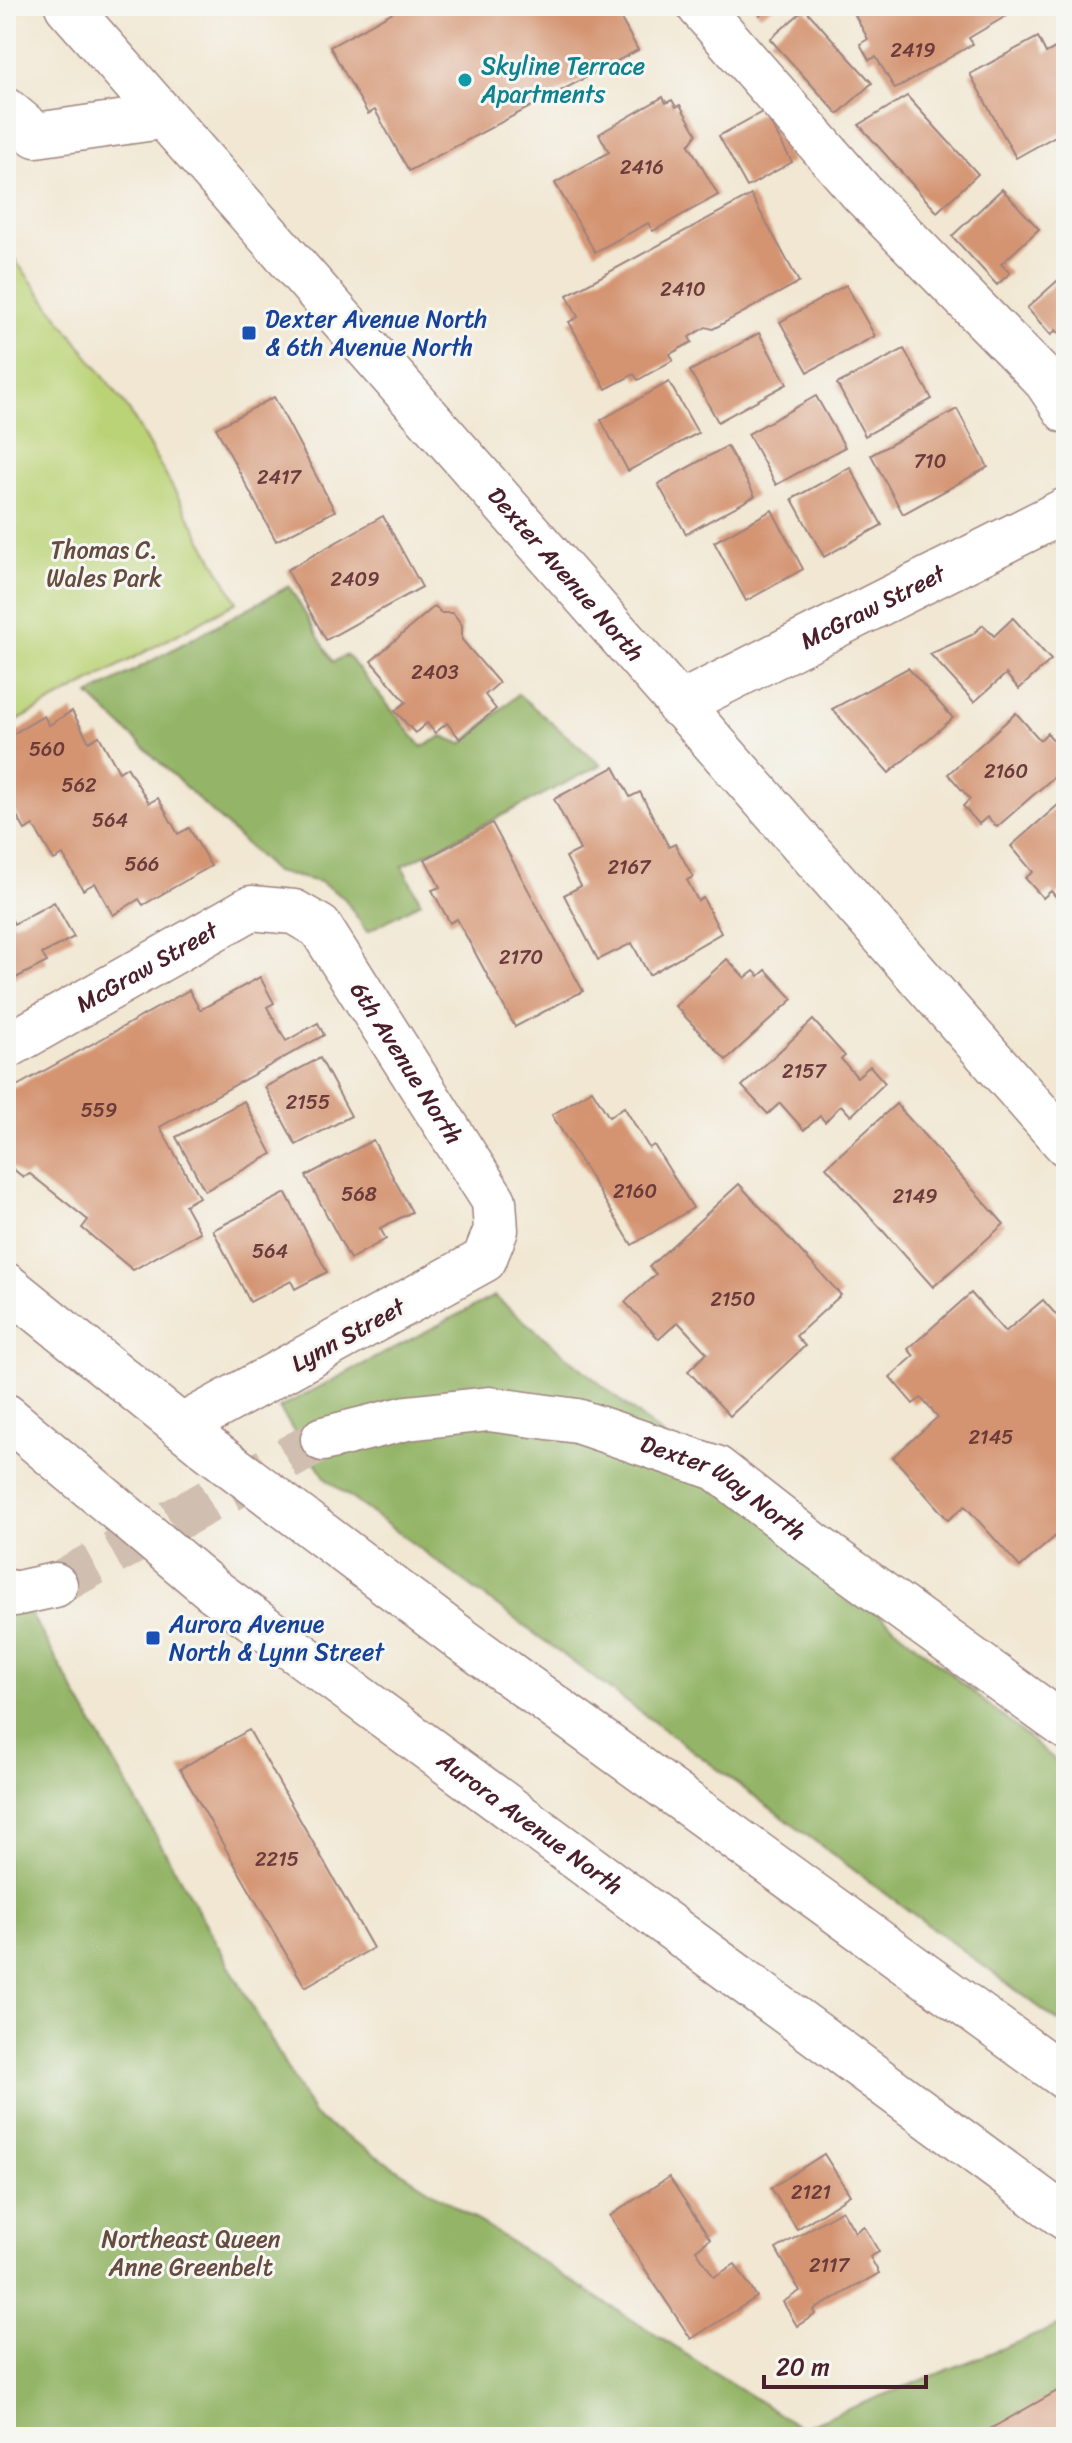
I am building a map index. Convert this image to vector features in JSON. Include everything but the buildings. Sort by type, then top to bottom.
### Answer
[{"type":"main road","name":"Dexter Avenue North","points":[[67,6],[161,117],[1066,1144]]},
{"type":"main road","points":[[699,6],[861,192],[1046,381],[1066,411]]},
{"type":"main road","points":[[6,110],[36,135],[161,117]]},
{"type":"main road","name":"McGraw Street","points":[[678,705],[1066,510]]},
{"type":"main road","name":"McGraw Street","points":[[6,1047],[251,908],[294,912]]},
{"type":"main road","name":"6th Avenue North","points":[[294,912],[320,927],[494,1201],[496,1230]]},
{"type":"main road","name":"Lynn Street","points":[[182,1426],[484,1260],[496,1230]]},
{"type":"main road","points":[[6,1285],[182,1426],[454,1634],[1066,2078]]},
{"type":"main road","name":"Dexter Way North","points":[[323,1439],[407,1418],[489,1409],[577,1421],[716,1468],[825,1552],[1066,1727]]},
{"type":"main road","name":"Aurora Avenue North","points":[[6,1416],[213,1590],[1066,2218]]},
{"type":"main road","points":[[6,1591],[14,1594],[55,1585]]},
{"type":"green space","name":"Thomas C. Wales Park","points":[[6,248],[129,410],[237,602],[6,727]]},
{"type":"green space","points":[[289,586],[333,662],[347,655],[422,747],[443,736],[462,744],[518,694],[601,765],[402,866],[421,902],[367,932],[344,898],[320,882],[275,872],[89,695]]},
{"type":"green space","points":[[494,1296],[1066,1769],[1066,2027],[327,1480],[279,1408]]},
{"type":"green space","name":"Northeast Queen Anne Greenbelt","points":[[6,1570],[314,2116],[801,2428],[1066,2323],[1066,2437],[19,2437],[6,2427]]},
{"type":"tunnel","points":[[55,1585],[323,1439]]},
{"type":"place","name":"Skyline Terrace Apartments","points":[[465,80]]},
{"type":"place","name":"Dexter Avenue North & 6th Avenue North","points":[[249,333]]},
{"type":"place","name":"Aurora Avenue North & Lynn Street","points":[[153,1638]]}]
